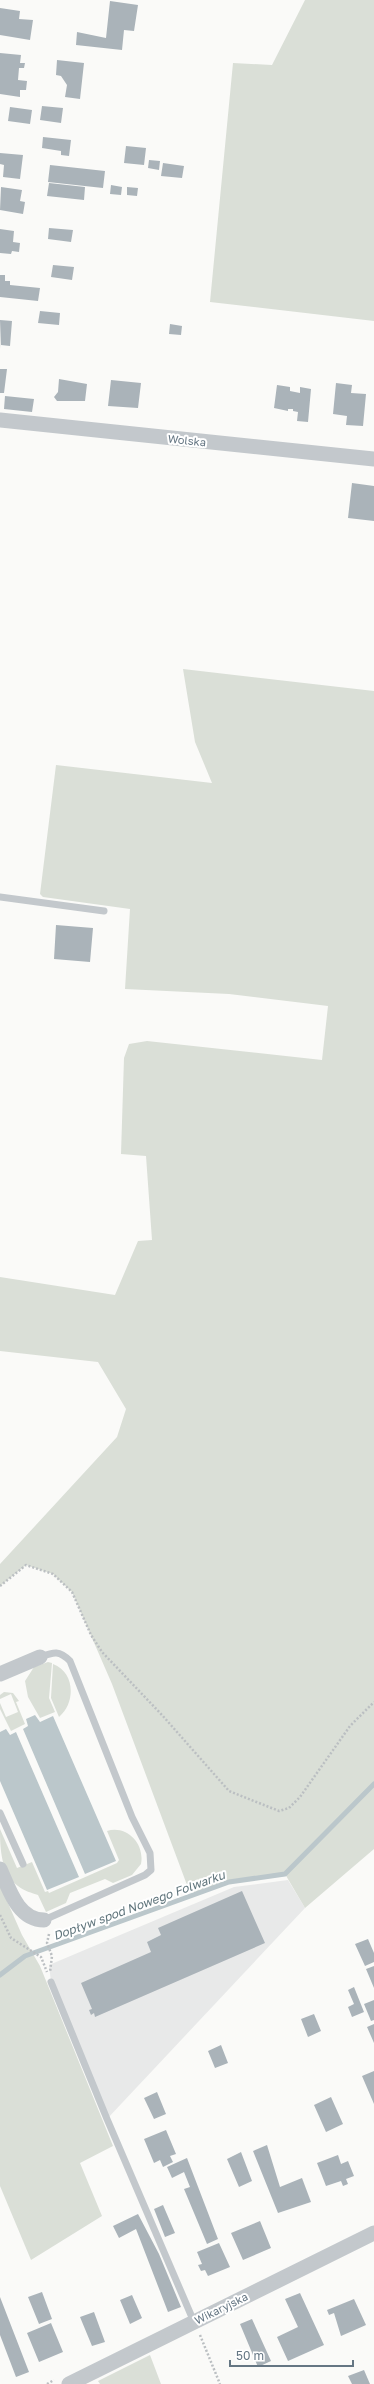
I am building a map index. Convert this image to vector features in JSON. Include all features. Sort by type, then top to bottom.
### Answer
[{"type":"street","name":"Wolska","points":[[0,420],[374,459]]},
{"type":"street","points":[[0,1674],[40,1657]]},
{"type":"street","points":[[0,1869],[19,1907],[36,1919],[44,1920]]},
{"type":"street","name":"Wikaryjska","points":[[69,2384],[374,2233]]},
{"type":"lane","points":[[0,897],[104,911]]},
{"type":"lane","points":[[40,1657],[55,1652],[63,1654],[70,1661],[132,1817],[150,1854],[152,1863],[151,1870],[146,1875],[44,1920]]},
{"type":"lane","points":[[0,1813],[23,1864]]},
{"type":"lane","points":[[50,1982],[106,2119],[194,2322]]},
{"type":"path","points":[[0,1586],[26,1565],[53,1574],[72,1592],[91,1635],[102,1652],[162,1715],[229,1791],[279,1811],[288,1808],[300,1797],[350,1726],[374,1702]]},
{"type":"path","points":[[0,1915],[11,1938],[41,1957],[50,1982]]},
{"type":"path","points":[[50,1936],[47,1943],[52,1956],[49,1964],[50,1982]]},
{"type":"path","points":[[194,2322],[220,2384]]},
{"type":"shaded area","points":[[305,0],[374,0],[374,321],[210,302],[233,63],[272,65]]},
{"type":"shaded area","points":[[183,669],[374,691],[374,1849],[305,1908],[285,1874],[229,1882],[194,1896],[187,1885],[112,1684],[72,1592],[53,1574],[26,1565],[0,1586],[0,1564],[117,1437],[126,1409],[98,1362],[0,1351],[0,1277],[115,1295],[138,1241],[152,1240],[146,1156],[121,1154],[124,1058],[129,1044],[147,1041],[322,1060],[328,1006],[229,994],[125,989],[130,909],[43,897],[40,894],[56,765],[212,783],[195,742]]},
{"type":"shaded area","points":[[48,1662],[52,1663],[49,1698],[55,1712],[40,1718],[28,1697],[25,1681],[34,1667]]},
{"type":"shaded area","points":[[53,1664],[66,1674],[71,1688],[68,1704],[65,1711],[59,1717],[51,1698]]},
{"type":"shaded area","points":[[4,1692],[13,1693],[19,1701],[16,1702],[25,1724],[11,1731],[0,1709],[0,1703],[6,1717],[18,1712],[11,1694],[0,1699],[0,1695]]},
{"type":"shaded area","points":[[35,1715],[40,1722],[53,1716],[116,1861],[85,1874],[23,1729],[28,1726],[26,1719]]},
{"type":"shaded area","points":[[6,1729],[10,1735],[16,1732],[79,1877],[47,1890],[0,1781],[0,1732]]},
{"type":"shaded area","points":[[0,1829],[17,1868],[32,1862],[45,1892],[48,1891],[49,1893],[117,1863],[119,1860],[107,1831],[121,1831],[133,1838],[140,1850],[142,1857],[141,1864],[132,1875],[113,1883],[105,1879],[70,1893],[66,1903],[46,1912],[38,1895],[20,1888],[8,1875],[1,1852]]},
{"type":"shaded area","points":[[288,1880],[305,1908],[107,2119],[51,1982],[49,1965],[234,1887]]},
{"type":"shaded area","points":[[0,1885],[22,1935],[40,1966],[113,2146],[80,2163],[102,2216],[31,2260],[0,2186]]},
{"type":"shaded area","points":[[150,2355],[161,2384],[100,2384],[98,2381]]},
{"type":"building","points":[[110,1],[138,5],[134,31],[124,30],[122,50],[76,45],[77,32],[106,38]]},
{"type":"building","points":[[0,8],[20,11],[19,19],[33,20],[30,40],[0,35]]},
{"type":"building","points":[[0,53],[21,55],[20,63],[25,63],[24,68],[19,68],[18,80],[27,81],[26,90],[20,90],[20,97],[0,94]]},
{"type":"building","points":[[57,60],[84,63],[80,99],[65,97],[67,85],[61,76],[56,75]]},
{"type":"building","points":[[42,106],[63,108],[61,123],[40,120]]},
{"type":"building","points":[[10,107],[32,110],[30,124],[8,121]]},
{"type":"building","points":[[43,137],[71,140],[69,156],[61,155],[61,151],[42,148]]},
{"type":"building","points":[[126,146],[146,148],[144,165],[124,163]]},
{"type":"building","points":[[0,153],[23,155],[20,179],[3,177],[4,165],[0,164]]},
{"type":"building","points":[[149,160],[160,161],[159,170],[148,168]]},
{"type":"building","points":[[163,163],[184,166],[182,178],[161,176]]},
{"type":"building","points":[[50,165],[105,171],[103,188],[48,182]]},
{"type":"building","points":[[49,183],[85,187],[84,200],[47,196]]},
{"type":"building","points":[[111,185],[122,187],[121,195],[110,194]]},
{"type":"building","points":[[1,187],[22,190],[20,201],[25,202],[23,214],[0,210]]},
{"type":"building","points":[[127,187],[138,188],[137,196],[127,195]]},
{"type":"building","points":[[49,228],[73,230],[71,242],[48,239]]},
{"type":"building","points":[[0,229],[14,231],[13,242],[20,243],[19,252],[12,251],[11,254],[0,253]]},
{"type":"building","points":[[53,265],[74,267],[72,280],[51,277]]},
{"type":"building","points":[[0,275],[5,275],[5,281],[10,281],[10,285],[40,288],[38,301],[0,297]]},
{"type":"building","points":[[40,311],[60,313],[59,325],[38,323]]},
{"type":"building","points":[[0,320],[12,321],[10,346],[1,345],[1,349]]},
{"type":"building","points":[[170,324],[182,326],[181,335],[169,334]]},
{"type":"building","points":[[0,369],[7,369],[4,393],[0,393]]},
{"type":"building","points":[[59,379],[87,384],[85,401],[57,401],[54,397],[58,392]]},
{"type":"building","points":[[111,380],[141,383],[138,408],[108,406]]},
{"type":"building","points":[[336,383],[352,385],[351,393],[366,394],[363,426],[346,425],[347,416],[333,414]]},
{"type":"building","points":[[277,385],[290,387],[290,391],[300,393],[300,387],[311,389],[308,422],[297,421],[298,412],[293,411],[293,409],[288,409],[288,411],[274,408]]},
{"type":"building","points":[[5,396],[34,399],[32,412],[4,409]]},
{"type":"building","points":[[352,483],[374,486],[374,521],[348,518]]},
{"type":"building","points":[[56,925],[93,928],[90,962],[54,959]]},
{"type":"building","points":[[242,1891],[265,1943],[95,2017],[94,2013],[91,2015],[89,2010],[92,2009],[81,1983],[151,1952],[147,1942],[161,1935],[158,1928]]},
{"type":"building","points":[[368,1939],[374,1953],[374,1962],[365,1966],[355,1944]]},
{"type":"building","points":[[374,1966],[374,1988],[366,1969]]},
{"type":"building","points":[[354,1987],[364,2012],[352,2017],[348,2007],[354,2004],[348,1990]]},
{"type":"building","points":[[374,2000],[374,2020],[371,2021],[364,2004]]},
{"type":"building","points":[[314,2014],[321,2031],[308,2037],[301,2019]]},
{"type":"building","points":[[374,2024],[374,2043],[367,2027]]},
{"type":"building","points":[[221,2045],[228,2063],[215,2068],[208,2051]]},
{"type":"building","points":[[374,2071],[374,2104],[362,2076]]},
{"type":"building","points":[[157,2092],[166,2114],[154,2119],[144,2098]]},
{"type":"building","points":[[331,2097],[343,2124],[326,2132],[314,2105]]},
{"type":"building","points":[[166,2130],[176,2154],[170,2156],[173,2162],[163,2167],[160,2160],[154,2163],[144,2139]]},
{"type":"building","points":[[267,2145],[280,2187],[302,2178],[311,2202],[278,2213],[253,2151]]},
{"type":"building","points":[[241,2152],[252,2181],[239,2187],[227,2159]]},
{"type":"building","points":[[338,2155],[341,2164],[348,2161],[354,2176],[346,2179],[348,2184],[343,2186],[341,2181],[326,2186],[317,2163]]},
{"type":"building","points":[[187,2158],[218,2239],[207,2244],[184,2189],[190,2187],[184,2172],[172,2178],[167,2167]]},
{"type":"building","points":[[163,2205],[175,2233],[165,2237],[154,2209]]},
{"type":"building","points":[[138,2214],[159,2254],[181,2307],[168,2312],[136,2229],[119,2238],[113,2226]]},
{"type":"building","points":[[260,2221],[271,2248],[243,2260],[231,2233]]},
{"type":"building","points":[[219,2243],[230,2267],[208,2276],[205,2270],[201,2271],[198,2265],[202,2264],[197,2252]]},
{"type":"building","points":[[42,2292],[52,2319],[39,2324],[28,2297]]},
{"type":"building","points":[[300,2293],[324,2345],[288,2361],[277,2337],[298,2327],[285,2299]]},
{"type":"building","points":[[132,2295],[142,2318],[130,2324],[120,2300]]},
{"type":"building","points":[[0,2297],[29,2372],[16,2377],[0,2335]]},
{"type":"building","points":[[354,2299],[366,2325],[341,2336],[334,2313],[329,2315],[327,2310]]},
{"type":"building","points":[[94,2312],[105,2342],[92,2346],[80,2317]]},
{"type":"building","points":[[252,2319],[271,2361],[258,2367],[240,2324]]},
{"type":"building","points":[[51,2323],[63,2352],[39,2362],[27,2333]]},
{"type":"building","points":[[364,2370],[370,2384],[352,2384],[348,2376]]},
{"type":"waterway","name":"Dopływ spod Nowego Folwarku","points":[[0,1975],[25,1956],[229,1882],[285,1874],[374,1784]]}]
